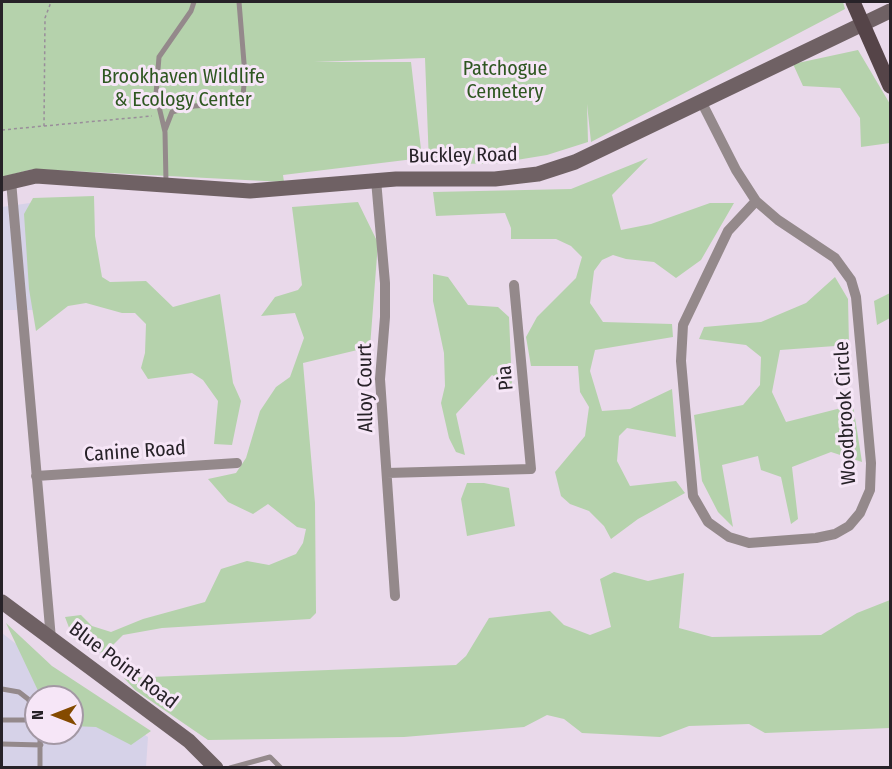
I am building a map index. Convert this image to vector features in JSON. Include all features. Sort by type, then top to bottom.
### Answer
[{"type":"main road","points":[[853,2],[891,86]]},
{"type":"street","name":"Buckley Road","points":[[6,182],[36,176],[166,187],[250,191],[376,180],[511,178],[538,174],[575,162],[891,11]]},
{"type":"street","name":"Woodbrook Circle","points":[[702,103],[736,170],[756,201],[778,220],[835,258],[851,280],[856,297],[871,463],[870,490],[860,513],[849,526],[836,534],[816,538],[749,543],[729,537],[708,522],[693,496],[681,361],[683,325],[728,231],[756,201]]},
{"type":"street","name":"Alloy Court","points":[[376,180],[385,283],[380,379],[395,596]]},
{"type":"street","points":[[6,182],[51,639]]},
{"type":"street","name":"Pia","points":[[387,473],[531,469],[514,285]]},
{"type":"street","name":"Canine Road","points":[[36,476],[237,463]]},
{"type":"street","name":"Blue Point Road","points":[[2,602],[189,741],[216,768]]},
{"type":"lane","points":[[166,187],[165,132],[156,94],[159,57],[191,11],[194,2]]},
{"type":"lane","points":[[165,132],[172,112],[194,106],[234,103],[243,95],[245,75],[239,2]]},
{"type":"lane","points":[[2,689],[19,692],[24,696]]},
{"type":"lane","points":[[2,720],[24,720]]},
{"type":"lane","points":[[2,744],[24,744]]},
{"type":"lane","points":[[40,745],[40,768]]},
{"type":"lane","points":[[230,768],[270,758],[281,768]]},
{"type":"path","points":[[44,126],[45,18],[51,2]]},
{"type":"path","points":[[2,130],[162,115]]},
{"type":"shaded area","points":[[30,203],[41,310],[2,310],[2,207]]},
{"type":"shaded area","points":[[2,633],[69,685],[24,685],[24,745],[84,745],[84,695],[148,737],[146,767],[2,767]]},
{"type":"green space","points":[[2,2],[843,2],[845,9],[591,142],[587,104],[588,142],[547,155],[492,164],[429,163],[425,58],[314,62],[411,62],[422,158],[283,175],[284,182],[33,169],[2,177]]},
{"type":"green space","points":[[858,50],[890,104],[890,143],[861,147],[860,118],[840,88],[803,86],[793,64]]},
{"type":"green space","points":[[648,158],[612,195],[621,230],[651,224],[710,203],[734,203],[701,260],[676,278],[654,262],[613,255],[602,260],[594,271],[590,303],[603,322],[672,324],[673,337],[595,350],[590,371],[602,411],[630,409],[672,389],[676,437],[627,428],[619,436],[617,461],[630,486],[676,481],[685,493],[638,519],[611,539],[604,526],[589,511],[570,504],[561,496],[555,472],[585,436],[589,407],[580,392],[578,366],[531,366],[526,337],[537,317],[576,278],[582,257],[571,246],[556,239],[511,239],[511,228],[505,213],[436,216],[433,192],[571,189]]},
{"type":"green space","points":[[94,196],[95,236],[102,277],[110,282],[146,281],[173,307],[220,294],[233,383],[241,401],[232,445],[214,444],[218,401],[203,380],[192,373],[148,379],[141,368],[145,353],[146,324],[135,313],[122,313],[86,303],[68,306],[36,331],[29,289],[24,214],[33,198]]},
{"type":"green space","points":[[358,202],[378,243],[370,347],[303,363],[315,503],[316,613],[310,619],[162,628],[123,635],[107,651],[94,654],[73,638],[65,617],[81,615],[92,626],[111,632],[143,619],[205,602],[221,569],[247,561],[269,565],[296,554],[303,543],[306,529],[297,527],[268,504],[253,514],[228,502],[208,479],[236,473],[246,458],[260,411],[276,387],[290,377],[304,338],[295,313],[261,316],[275,297],[298,290],[302,285],[292,207]]},
{"type":"green space","points":[[433,274],[448,277],[468,305],[498,307],[509,317],[512,386],[492,375],[456,414],[465,455],[456,452],[449,438],[441,403],[445,386],[444,353],[433,301]]},
{"type":"green space","points":[[835,277],[848,299],[849,345],[780,350],[772,392],[786,422],[853,405],[862,462],[831,452],[792,467],[798,519],[791,524],[781,477],[761,470],[758,456],[722,465],[733,527],[718,512],[702,481],[694,415],[743,405],[760,385],[761,357],[746,345],[699,339],[704,327],[761,322],[806,303]]},
{"type":"green space","points":[[890,293],[890,318],[877,325],[874,301]]},
{"type":"green space","points":[[467,483],[484,483],[509,488],[515,526],[467,536],[461,499]]},
{"type":"green space","points":[[614,572],[648,581],[684,573],[679,628],[712,637],[821,635],[857,613],[890,600],[890,728],[765,733],[749,724],[689,726],[660,737],[582,733],[564,719],[547,715],[524,727],[404,737],[208,740],[135,690],[124,678],[456,665],[466,656],[489,618],[550,611],[564,625],[590,635],[611,627],[600,579]]},
{"type":"green space","points":[[6,623],[52,666],[81,685],[35,685]]},
{"type":"green space","points":[[84,687],[151,731],[131,745],[96,727],[84,726]]},
{"type":"park label","name":"Patchogue Cemetery","points":[[505,80]]},
{"type":"park label","name":"Brookhaven Wildlife & Ecology Center","points":[[183,88]]}]
